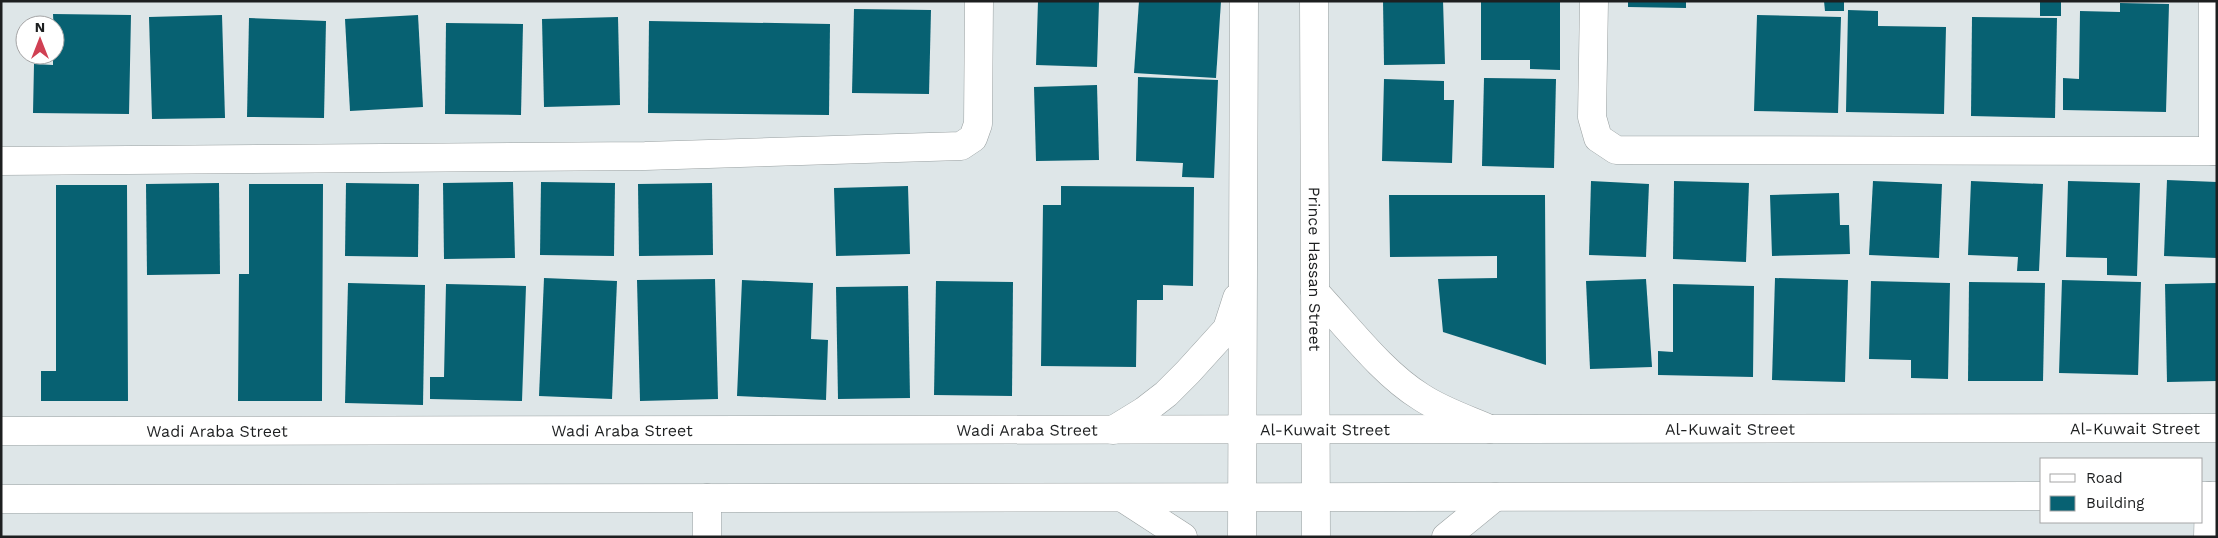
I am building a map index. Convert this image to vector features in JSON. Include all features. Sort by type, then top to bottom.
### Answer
[{"type":"main road","points":[[1,161],[645,156],[962,146],[973,138],[978,124],[979,1]]},
{"type":"main road","points":[[1242,537],[1244,1]]},
{"type":"main road","name":"Prince Hassan Street","points":[[1314,1],[1316,537]]},
{"type":"main road","points":[[1594,1],[1592,116],[1598,138],[1616,150],[2215,152],[2213,1]]},
{"type":"main road","points":[[1113,430],[1144,411],[1166,394],[1213,346],[1227,329],[1243,282]]},
{"type":"main road","points":[[1315,292],[1364,346],[1404,386],[1448,412],[1490,429]]},
{"type":"main road","name":"Al-Kuwait Street","points":[[1243,429],[2217,428]]},
{"type":"main road","name":"Wadi Araba Street","points":[[1,431],[1243,429]]},
{"type":"main road","points":[[1,499],[2040,496]]},
{"type":"main road","points":[[2208,537],[2209,496]]},
{"type":"main road","points":[[1446,537],[1495,497]]},
{"type":"main road","points":[[707,498],[707,537]]},
{"type":"main road","points":[[1123,498],[1184,537]]},
{"type":"building","points":[[1038,1],[1099,1],[1097,67],[1036,65]]},
{"type":"building","points":[[1139,1],[1221,1],[1216,78],[1134,73]]},
{"type":"building","points":[[1383,1],[1443,1],[1445,64],[1384,65]]},
{"type":"building","points":[[1481,1],[1560,1],[1560,70],[1530,69],[1530,60],[1481,60]]},
{"type":"building","points":[[1628,1],[1686,1],[1686,8],[1628,7]]},
{"type":"building","points":[[1824,1],[1844,1],[1844,11],[1825,11]]},
{"type":"building","points":[[2040,1],[2061,1],[2061,16],[2040,16]]},
{"type":"building","points":[[2120,3],[2169,4],[2166,112],[2063,110],[2063,78],[2079,79],[2080,11],[2120,12]]},
{"type":"building","points":[[854,9],[931,10],[929,94],[852,93]]},
{"type":"building","points":[[1848,10],[1878,11],[1878,26],[1946,27],[1944,114],[1846,112]]},
{"type":"building","points":[[53,14],[131,15],[129,114],[33,113],[34,65],[65,65],[65,15]]},
{"type":"building","points":[[222,15],[225,118],[152,119],[149,17]]},
{"type":"building","points":[[418,15],[423,107],[350,111],[345,19]]},
{"type":"building","points":[[1757,15],[1841,17],[1838,113],[1754,111]]},
{"type":"building","points":[[618,17],[620,105],[544,107],[542,19]]},
{"type":"building","points":[[1972,17],[2057,18],[2055,118],[1971,116]]},
{"type":"building","points":[[249,18],[326,21],[324,118],[247,117]]},
{"type":"building","points":[[649,21],[830,24],[829,115],[648,113]]},
{"type":"building","points":[[446,23],[523,24],[521,115],[445,114]]},
{"type":"building","points":[[1138,77],[1218,80],[1214,178],[1182,177],[1183,163],[1136,161]]},
{"type":"building","points":[[1484,78],[1556,79],[1554,168],[1482,166]]},
{"type":"building","points":[[1384,79],[1444,81],[1444,100],[1454,100],[1452,163],[1382,161]]},
{"type":"building","points":[[1097,85],[1099,160],[1036,161],[1034,87]]},
{"type":"building","points":[[2167,180],[2217,182],[2217,258],[2164,256]]},
{"type":"building","points":[[1591,181],[1649,184],[1646,257],[1589,255]]},
{"type":"building","points":[[1674,181],[1749,183],[1746,262],[1673,259]]},
{"type":"building","points":[[1873,181],[1942,184],[1939,258],[1869,255]]},
{"type":"building","points":[[1971,181],[2043,184],[2039,271],[2017,271],[2018,257],[1968,255]]},
{"type":"building","points":[[2068,181],[2140,183],[2137,276],[2107,275],[2107,258],[2066,257]]},
{"type":"building","points":[[513,182],[515,258],[444,259],[443,183]]},
{"type":"building","points":[[541,182],[615,183],[614,256],[540,255]]},
{"type":"building","points":[[219,183],[220,274],[147,275],[146,184]]},
{"type":"building","points":[[346,183],[419,184],[418,257],[345,256]]},
{"type":"building","points":[[712,183],[713,255],[639,256],[638,184]]},
{"type":"building","points":[[249,184],[323,184],[322,401],[238,401],[239,274],[249,274]]},
{"type":"building","points":[[56,185],[127,185],[128,401],[41,401],[41,371],[56,371]]},
{"type":"building","points":[[908,186],[910,254],[836,256],[834,188]]},
{"type":"building","points":[[1061,186],[1194,187],[1193,286],[1163,285],[1163,300],[1137,300],[1136,367],[1041,366],[1043,205],[1061,205]]},
{"type":"building","points":[[1839,193],[1840,225],[1849,225],[1850,254],[1772,256],[1770,195]]},
{"type":"building","points":[[1389,195],[1545,195],[1546,365],[1443,332],[1438,279],[1497,278],[1497,256],[1390,257]]},
{"type":"building","points":[[544,278],[617,281],[612,399],[539,396]]},
{"type":"building","points":[[1775,278],[1848,280],[1845,382],[1772,380]]},
{"type":"building","points":[[715,279],[718,399],[640,401],[637,280]]},
{"type":"building","points":[[1646,279],[1652,367],[1590,369],[1586,281]]},
{"type":"building","points":[[742,280],[813,283],[811,339],[828,340],[826,400],[737,396]]},
{"type":"building","points":[[2062,280],[2141,282],[2138,375],[2059,373]]},
{"type":"building","points":[[936,281],[1013,282],[1012,396],[934,395]]},
{"type":"building","points":[[1871,281],[1950,283],[1948,379],[1911,378],[1911,360],[1869,359]]},
{"type":"building","points":[[1969,282],[2045,283],[2043,381],[1968,381]]},
{"type":"building","points":[[348,283],[425,285],[423,405],[345,403]]},
{"type":"building","points":[[2217,283],[2217,381],[2167,382],[2165,284]]},
{"type":"building","points":[[446,284],[526,286],[522,401],[430,399],[430,377],[444,377]]},
{"type":"building","points":[[1673,284],[1754,286],[1753,377],[1658,375],[1658,351],[1673,352]]},
{"type":"building","points":[[908,286],[910,398],[838,399],[836,287]]}]
